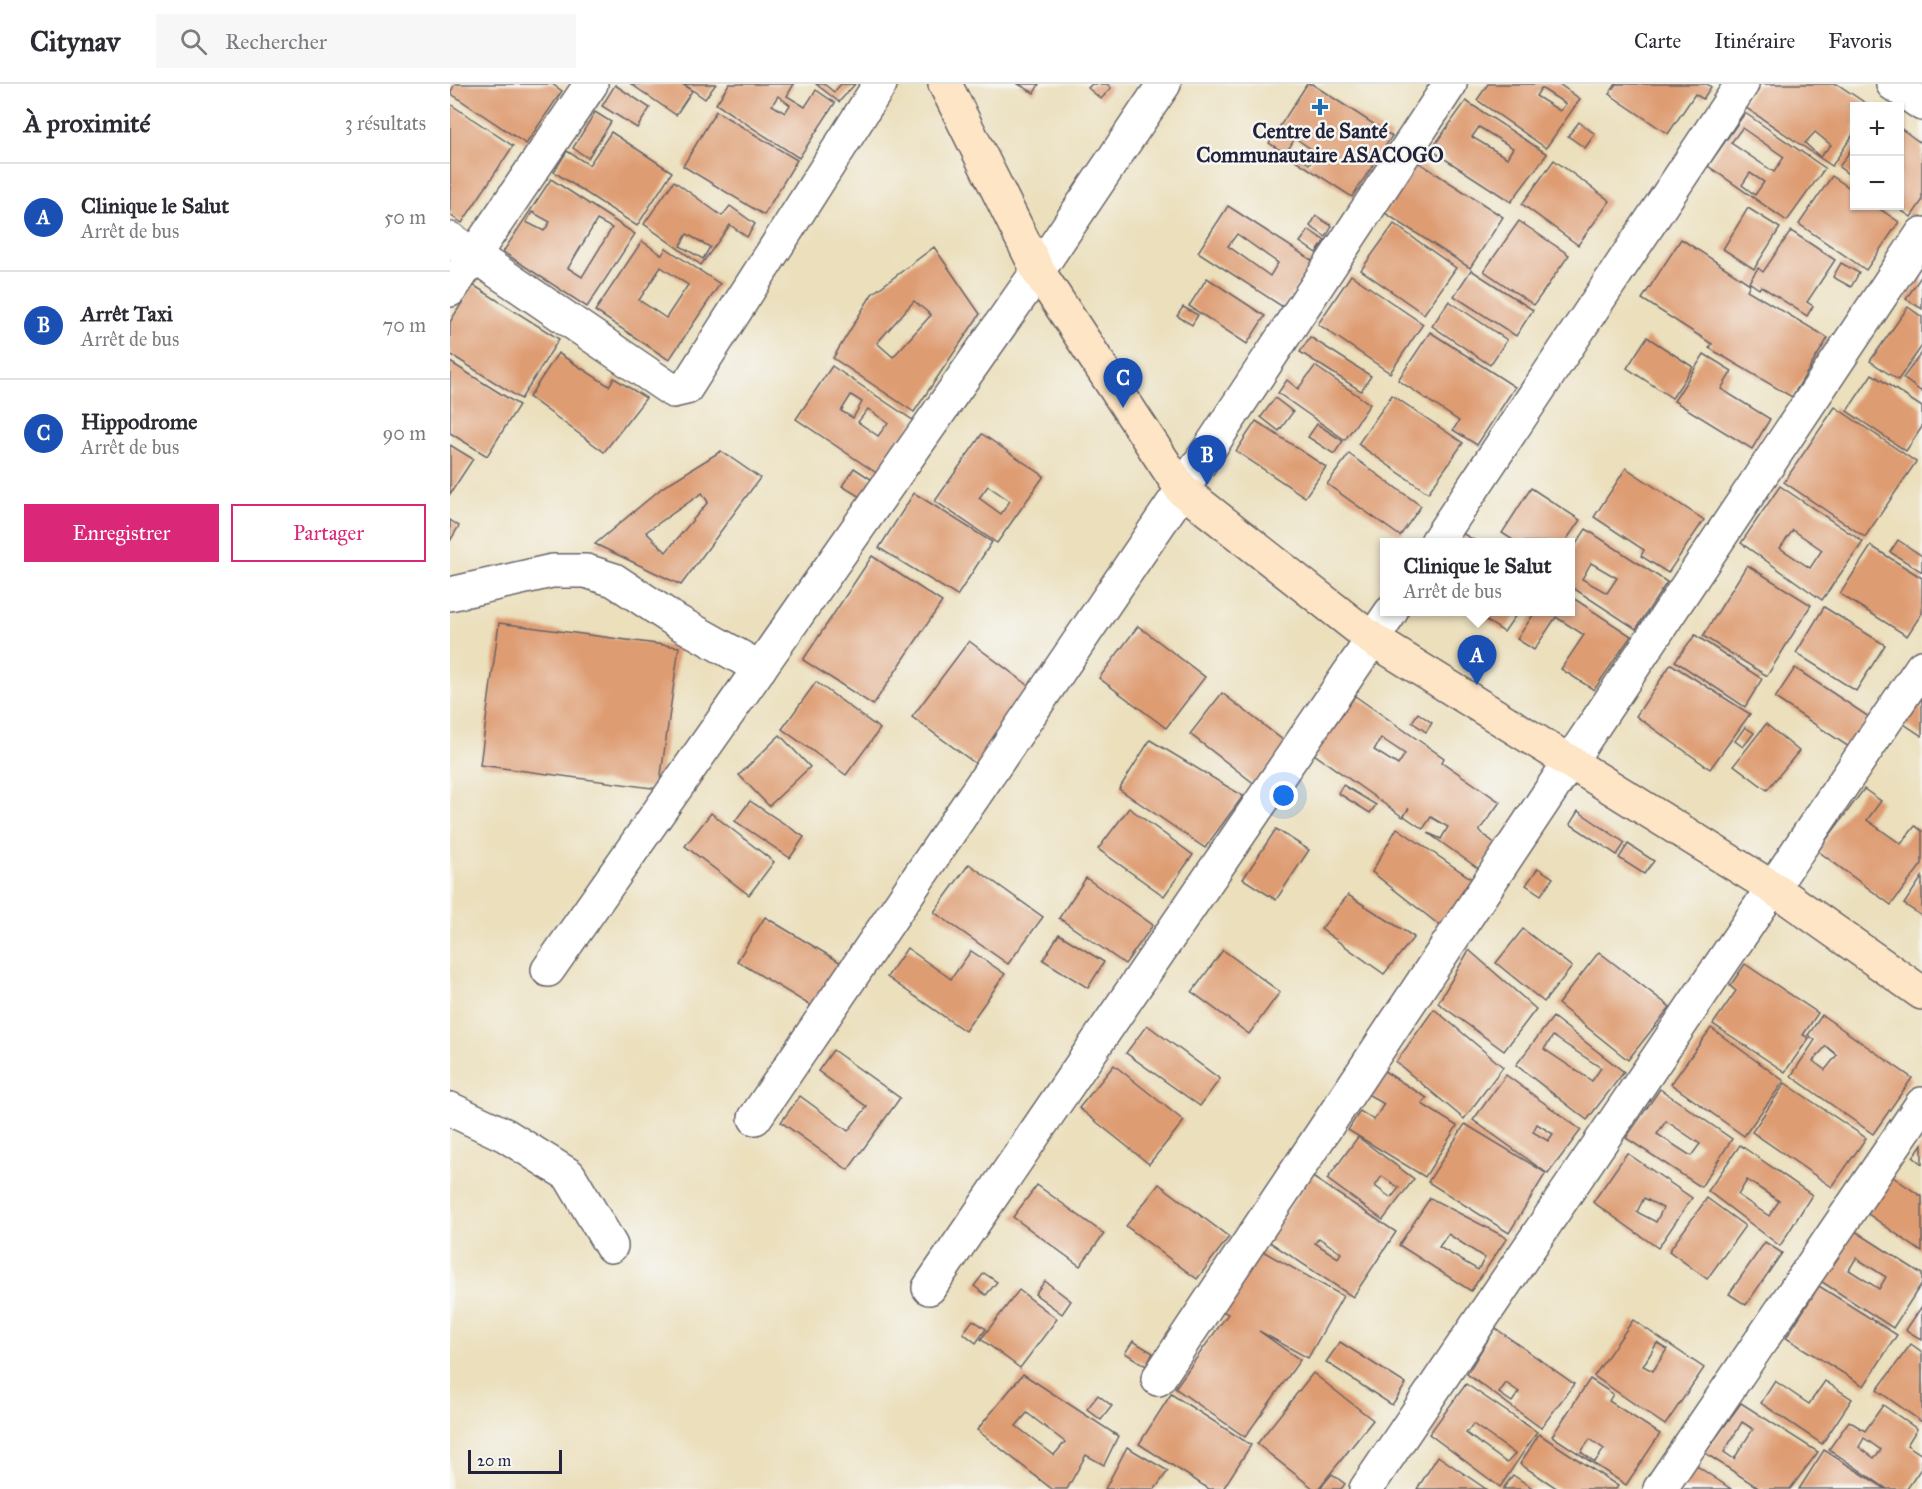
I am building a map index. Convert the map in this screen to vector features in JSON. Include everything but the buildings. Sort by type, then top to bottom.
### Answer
[{"type":"street","points":[[450,290],[462,247],[591,84]]},
{"type":"street","points":[[462,247],[674,391],[681,391],[686,388],[880,84]]},
{"type":"street","points":[[945,84],[1038,271],[1182,490],[1372,639],[1571,760],[1773,888],[1922,993]]},
{"type":"street","points":[[548,970],[1038,271],[1164,84]]},
{"type":"street","points":[[755,1118],[1182,490],[1450,84]]},
{"type":"street","points":[[1440,538],[1742,84]]},
{"type":"street","points":[[1893,84],[1922,104]]},
{"type":"street","points":[[1158,1379],[1922,234]]},
{"type":"street","points":[[450,594],[552,571],[586,571],[614,580],[676,621],[760,668]]},
{"type":"street","points":[[929,1288],[1388,616]]},
{"type":"street","points":[[1366,1489],[1922,667]]},
{"type":"street","points":[[1660,1489],[1922,1104]]},
{"type":"street","points":[[450,1109],[505,1135],[569,1175],[611,1246]]},
{"type":"place","name":"Centre de Santé Communautaire ASACOGO","points":[[1320,107]]},
{"type":"place","name":"Hippodrome","points":[[1123,408]]},
{"type":"place","name":"Arrêt Taxi","points":[[1207,485]]},
{"type":"place","name":"Clinique le Salut","points":[[1477,685]]}]
